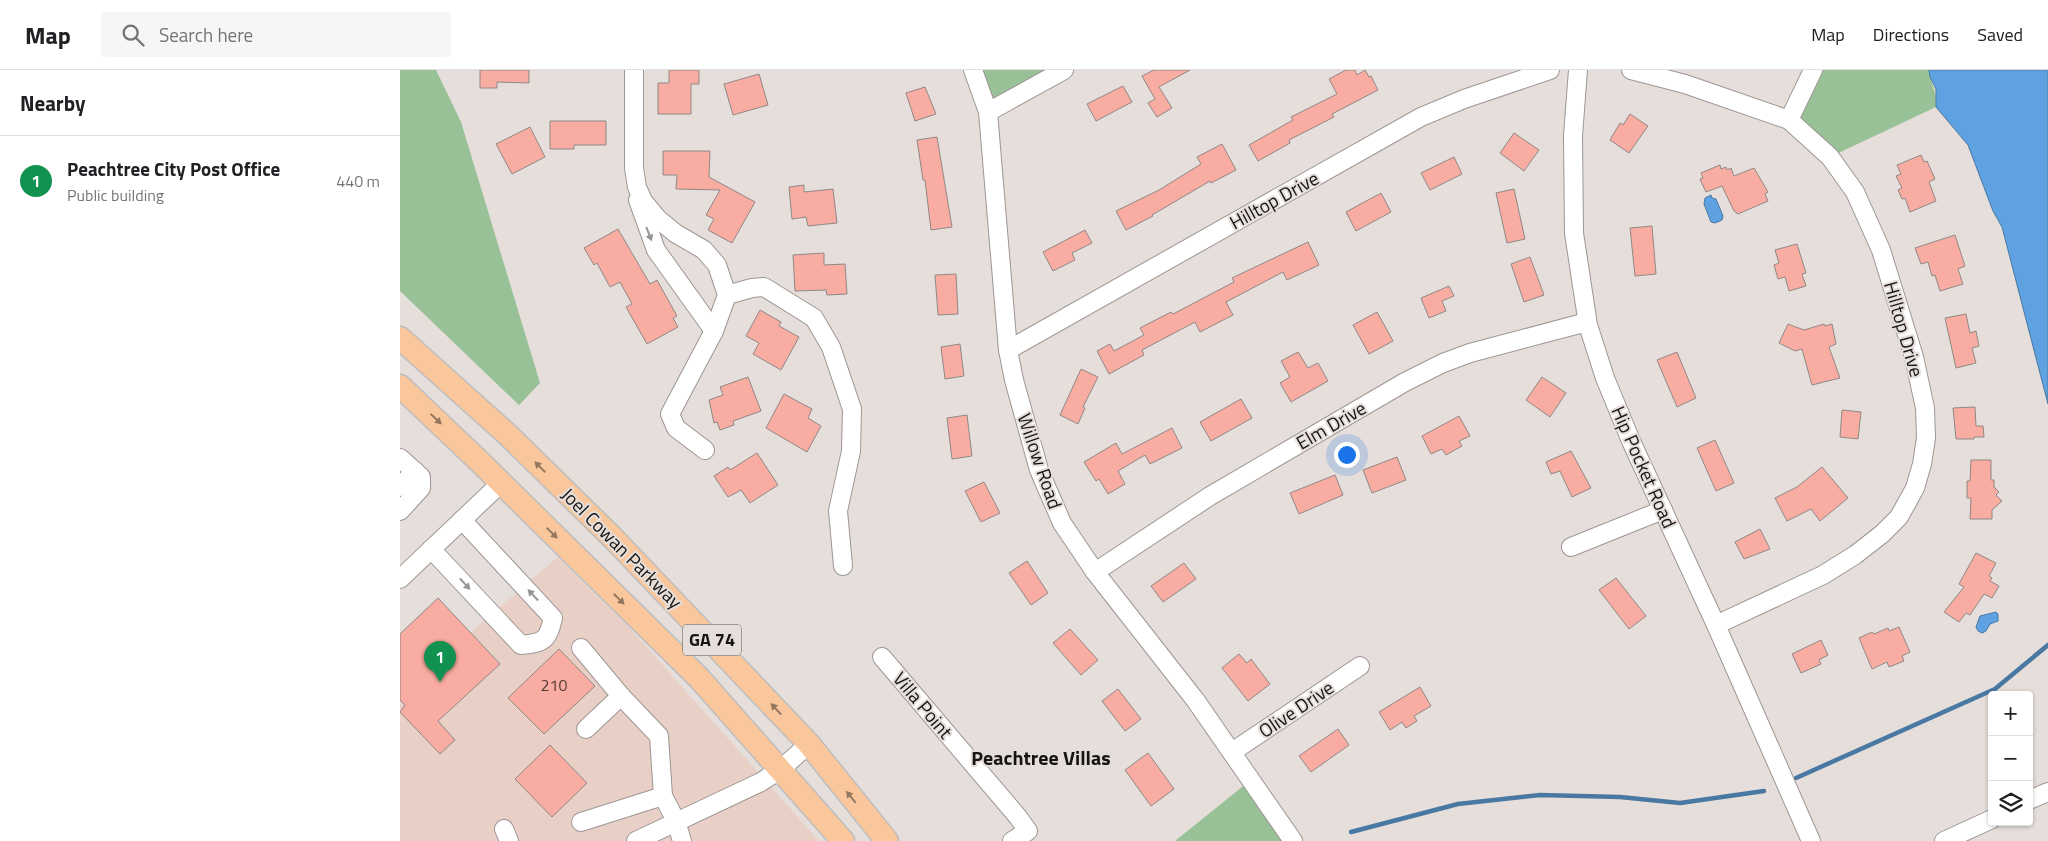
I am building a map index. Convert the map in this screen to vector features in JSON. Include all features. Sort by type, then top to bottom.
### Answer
[{"type":"main road","name":"Joel Cowan Parkway","points":[[400,338],[507,434],[613,538],[809,744],[886,841]]},
{"type":"main road","name":"Joel Cowan Parkway","points":[[400,386],[699,678],[843,841]]},
{"type":"street","points":[[634,70],[634,168],[638,204],[656,250],[714,331]]},
{"type":"street","name":"Willow Road","points":[[973,70],[988,112],[1008,350],[1014,380],[1040,472],[1062,523],[1095,572],[1196,701],[1293,841]]},
{"type":"street","points":[[988,112],[1064,70]]},
{"type":"street","name":"Hilltop Drive","points":[[1008,350],[1421,117],[1464,98],[1550,70]]},
{"type":"street","name":"Hip Pocket Road","points":[[1578,70],[1573,136],[1574,233],[1587,322],[1608,386],[1631,441],[1716,625],[1812,841]]},
{"type":"street","name":"Hilltop Drive","points":[[1631,70],[1685,84],[1789,120],[1830,156],[1852,187],[1863,207],[1881,250],[1914,357],[1925,408],[1926,438],[1915,488],[1899,517],[1882,534],[1855,555],[1823,575],[1716,625]]},
{"type":"street","points":[[1789,120],[1813,70]]},
{"type":"street","points":[[637,187],[643,201],[658,219],[675,233],[704,250],[717,265],[726,295],[714,331],[670,414],[676,428],[705,450]]},
{"type":"street","points":[[726,295],[764,287],[814,318],[831,347],[852,409],[851,451],[838,511],[844,566]]},
{"type":"street","name":"Elm Drive","points":[[1095,572],[1210,496],[1364,406],[1443,363],[1470,352],[1587,322]]},
{"type":"street","points":[[400,458],[421,478],[421,488],[400,511]]},
{"type":"street","points":[[400,486],[415,471]]},
{"type":"street","points":[[400,579],[501,483]]},
{"type":"street","points":[[1571,547],[1663,510]]},
{"type":"street","points":[[431,549],[522,646],[539,643],[550,634],[553,618],[462,520]]},
{"type":"street","points":[[581,648],[621,696],[658,736],[663,796],[676,821],[682,841]]},
{"type":"street","name":"Villa Point","points":[[882,657],[1028,831],[1012,841]]},
{"type":"street","name":"Olive Drive","points":[[1232,752],[1360,666]]},
{"type":"street","points":[[586,729],[621,696]]},
{"type":"street","points":[[636,841],[761,782],[781,769],[809,744]]},
{"type":"street","points":[[2033,798],[2048,792]]},
{"type":"street","points":[[581,822],[663,796]]},
{"type":"street","points":[[1944,841],[1988,821]]},
{"type":"shaded area","points":[[558,557],[619,616],[819,841],[400,841],[400,693]]},
{"type":"green space","points":[[400,70],[436,70],[461,122],[540,383],[519,405],[400,291]]},
{"type":"green space","points":[[973,70],[1064,70],[988,112]]},
{"type":"green space","points":[[1813,70],[1929,70],[1936,97],[1936,107],[1830,157],[1789,120]]},
{"type":"green space","points":[[1247,783],[1285,841],[1175,841]]},
{"type":"water","points":[[1929,70],[2048,70],[2048,404],[2002,227],[1993,211],[1968,145],[1936,107],[1936,89]]},
{"type":"water","points":[[1711,195],[1712,198],[1716,199],[1723,216],[1722,220],[1715,223],[1711,222],[1704,204],[1705,198]]},
{"type":"water","points":[[1996,612],[1998,614],[1998,621],[1990,624],[1986,631],[1982,633],[1978,631],[1976,627],[1980,616]]},
{"type":"building","points":[[480,70],[529,70],[529,83],[497,82],[497,88],[480,88]]},
{"type":"building","points":[[669,70],[699,70],[699,84],[691,84],[691,114],[658,114],[658,83],[669,83]]},
{"type":"building","points":[[1154,70],[1190,70],[1159,87],[1172,108],[1157,117],[1148,103],[1155,99],[1142,76]]},
{"type":"building","points":[[1346,70],[1355,70],[1357,75],[1365,70],[1369,77],[1371,76],[1378,90],[1332,114],[1334,117],[1289,140],[1290,143],[1258,161],[1249,145],[1293,120],[1291,117],[1337,94],[1329,79]]},
{"type":"building","points":[[759,74],[768,105],[733,115],[724,84]]},
{"type":"building","points":[[1123,86],[1132,102],[1096,121],[1087,104]]},
{"type":"building","points":[[925,87],[936,114],[915,121],[906,93]]},
{"type":"building","points":[[1630,114],[1648,126],[1629,153],[1610,140],[1620,123],[1623,125]]},
{"type":"building","points":[[550,121],[606,121],[606,145],[574,145],[574,149],[550,149]]},
{"type":"building","points":[[530,127],[545,157],[512,174],[496,144]]},
{"type":"building","points":[[1514,133],[1539,150],[1524,171],[1500,153]]},
{"type":"building","points":[[937,137],[952,227],[931,230],[925,180],[923,180],[917,140]]},
{"type":"building","points":[[1222,144],[1236,170],[1211,183],[1210,181],[1153,216],[1126,230],[1116,211],[1159,190],[1201,164],[1197,157]]},
{"type":"building","points":[[663,151],[710,151],[709,177],[755,202],[732,243],[708,230],[714,219],[706,215],[720,190],[676,189],[677,175],[663,175]]},
{"type":"building","points":[[1921,155],[1924,162],[1927,161],[1935,179],[1929,182],[1936,201],[1910,212],[1905,198],[1902,199],[1898,190],[1902,188],[1896,176],[1901,174],[1897,165]]},
{"type":"building","points":[[1454,157],[1462,174],[1430,190],[1421,173]]},
{"type":"building","points":[[1720,165],[1721,169],[1726,167],[1727,170],[1731,168],[1734,176],[1754,168],[1768,192],[1765,194],[1768,201],[1738,214],[1734,211],[1722,186],[1706,192],[1700,179],[1703,178],[1701,173]]},
{"type":"building","points":[[804,185],[804,192],[833,189],[837,223],[808,226],[806,217],[792,219],[789,187]]},
{"type":"building","points":[[1514,189],[1525,239],[1507,243],[1496,193]]},
{"type":"building","points":[[1381,193],[1391,212],[1356,231],[1346,212]]},
{"type":"building","points":[[1652,226],[1656,274],[1635,276],[1630,228]]},
{"type":"building","points":[[618,229],[650,284],[657,280],[677,316],[673,318],[678,327],[647,344],[626,307],[632,304],[620,282],[610,287],[597,263],[594,265],[584,248]]},
{"type":"building","points":[[1085,230],[1092,243],[1072,253],[1075,260],[1053,271],[1043,252]]},
{"type":"building","points":[[1955,235],[1965,266],[1958,269],[1963,284],[1940,291],[1935,275],[1932,276],[1928,262],[1921,264],[1915,248]]},
{"type":"building","points":[[1308,242],[1319,265],[1287,280],[1283,272],[1226,302],[1233,315],[1200,332],[1195,322],[1142,350],[1144,355],[1109,374],[1097,351],[1110,344],[1114,351],[1144,335],[1140,328],[1171,312],[1173,314],[1234,282],[1232,278]]},
{"type":"building","points":[[1797,244],[1806,273],[1802,274],[1806,286],[1789,291],[1785,277],[1778,279],[1774,265],[1779,263],[1775,250]]},
{"type":"building","points":[[824,253],[824,265],[845,264],[847,294],[827,295],[826,290],[795,291],[793,255]]},
{"type":"building","points":[[1530,257],[1544,295],[1524,302],[1511,264]]},
{"type":"building","points":[[956,274],[958,314],[938,315],[935,275]]},
{"type":"building","points":[[1449,286],[1454,296],[1442,301],[1446,311],[1429,318],[1421,298]]},
{"type":"building","points":[[760,310],[781,322],[779,326],[799,337],[781,370],[753,354],[759,343],[746,336]]},
{"type":"building","points":[[1377,312],[1393,341],[1369,354],[1353,325]]},
{"type":"building","points":[[1966,314],[1970,333],[1976,331],[1979,346],[1972,348],[1976,363],[1956,368],[1945,318]]},
{"type":"building","points":[[1788,324],[1804,330],[1824,324],[1825,326],[1832,324],[1836,344],[1829,347],[1840,378],[1812,385],[1802,349],[1795,351],[1779,343]]},
{"type":"building","points":[[960,344],[964,376],[945,379],[941,347]]},
{"type":"building","points":[[1298,352],[1308,368],[1318,363],[1328,381],[1291,402],[1280,383],[1290,377],[1281,361]]},
{"type":"building","points":[[1677,352],[1696,398],[1677,407],[1657,360]]},
{"type":"building","points":[[1081,369],[1098,377],[1083,407],[1085,408],[1078,424],[1060,415]]},
{"type":"building","points":[[748,377],[761,411],[733,421],[734,425],[720,430],[717,422],[714,423],[709,400],[723,395],[720,387]]},
{"type":"building","points":[[1542,377],[1566,393],[1550,417],[1526,400]]},
{"type":"building","points":[[784,394],[812,409],[808,418],[821,426],[807,452],[766,428]]},
{"type":"building","points":[[1241,399],[1252,418],[1211,441],[1200,422]]},
{"type":"building","points":[[1975,407],[1976,426],[1983,426],[1984,437],[1956,439],[1953,408]]},
{"type":"building","points":[[1842,410],[1861,412],[1858,439],[1840,437]]},
{"type":"building","points":[[967,415],[972,456],[952,459],[947,418]]},
{"type":"building","points":[[1459,416],[1470,436],[1459,441],[1462,446],[1446,455],[1442,449],[1431,454],[1422,436]]},
{"type":"building","points":[[1172,428],[1182,448],[1150,464],[1145,455],[1118,471],[1125,484],[1108,494],[1099,479],[1096,481],[1084,462],[1116,443],[1122,454]]},
{"type":"building","points":[[1715,440],[1734,483],[1716,491],[1697,448]]},
{"type":"building","points":[[1571,451],[1591,488],[1572,497],[1560,471],[1551,474],[1546,462]]},
{"type":"building","points":[[757,453],[778,485],[750,503],[741,490],[728,497],[714,476],[728,467],[730,470]]},
{"type":"building","points":[[1397,457],[1406,480],[1372,493],[1363,470]]},
{"type":"building","points":[[1971,460],[1991,460],[1991,480],[1994,480],[1994,487],[1999,492],[1996,495],[2002,501],[1992,510],[1992,519],[1970,519],[1971,498],[1967,498],[1967,481],[1970,481]]},
{"type":"building","points":[[1822,467],[1848,498],[1820,521],[1811,509],[1787,521],[1775,498],[1797,487]]},
{"type":"building","points":[[1335,475],[1343,495],[1299,514],[1290,493]]},
{"type":"building","points":[[984,482],[1000,513],[981,522],[965,491]]},
{"type":"building","points":[[1760,529],[1770,549],[1744,559],[1735,542]]},
{"type":"building","points":[[1976,553],[1996,563],[1989,576],[1992,578],[1990,581],[1999,586],[1992,598],[1984,594],[1970,615],[1966,613],[1959,622],[1944,612],[1964,587],[1959,584]]},
{"type":"building","points":[[1027,561],[1048,593],[1031,605],[1009,573]]},
{"type":"building","points":[[1184,563],[1196,579],[1163,602],[1151,586]]},
{"type":"building","points":[[1616,578],[1646,616],[1629,629],[1599,590]]},
{"type":"building","points":[[438,598],[500,664],[438,721],[455,740],[440,754],[400,712],[405,705],[400,700],[400,634]]},
{"type":"building","points":[[1899,627],[1910,652],[1902,656],[1904,661],[1889,667],[1887,662],[1872,669],[1859,638],[1872,632],[1874,634],[1888,628],[1889,631]]},
{"type":"building","points":[[1070,629],[1098,660],[1081,675],[1053,643]]},
{"type":"building","points":[[1821,640],[1828,655],[1819,660],[1821,664],[1801,673],[1792,654]]},
{"type":"building","points":[[559,649],[595,686],[544,734],[508,698]]},
{"type":"building","points":[[1239,654],[1247,663],[1251,659],[1270,684],[1248,701],[1222,668]]},
{"type":"building","points":[[1420,687],[1431,706],[1414,716],[1417,721],[1406,728],[1402,722],[1390,730],[1379,712]]},
{"type":"building","points":[[1118,689],[1141,719],[1125,731],[1102,701]]},
{"type":"building","points":[[1338,729],[1349,745],[1311,772],[1299,756]]},
{"type":"building","points":[[550,745],[587,783],[552,817],[515,779]]},
{"type":"building","points":[[1148,753],[1174,789],[1151,806],[1125,770]]},
{"type":"waterway","points":[[1796,778],[1995,689],[2048,645]]},
{"type":"waterway","points":[[1351,832],[1458,804],[1540,795],[1620,797],[1680,803],[1764,791]]},
{"type":"place","name":"Peachtree City Post Office","points":[[440,682]]},
{"type":"district","name":"Peachtree Villas","points":[[1041,758]]}]
